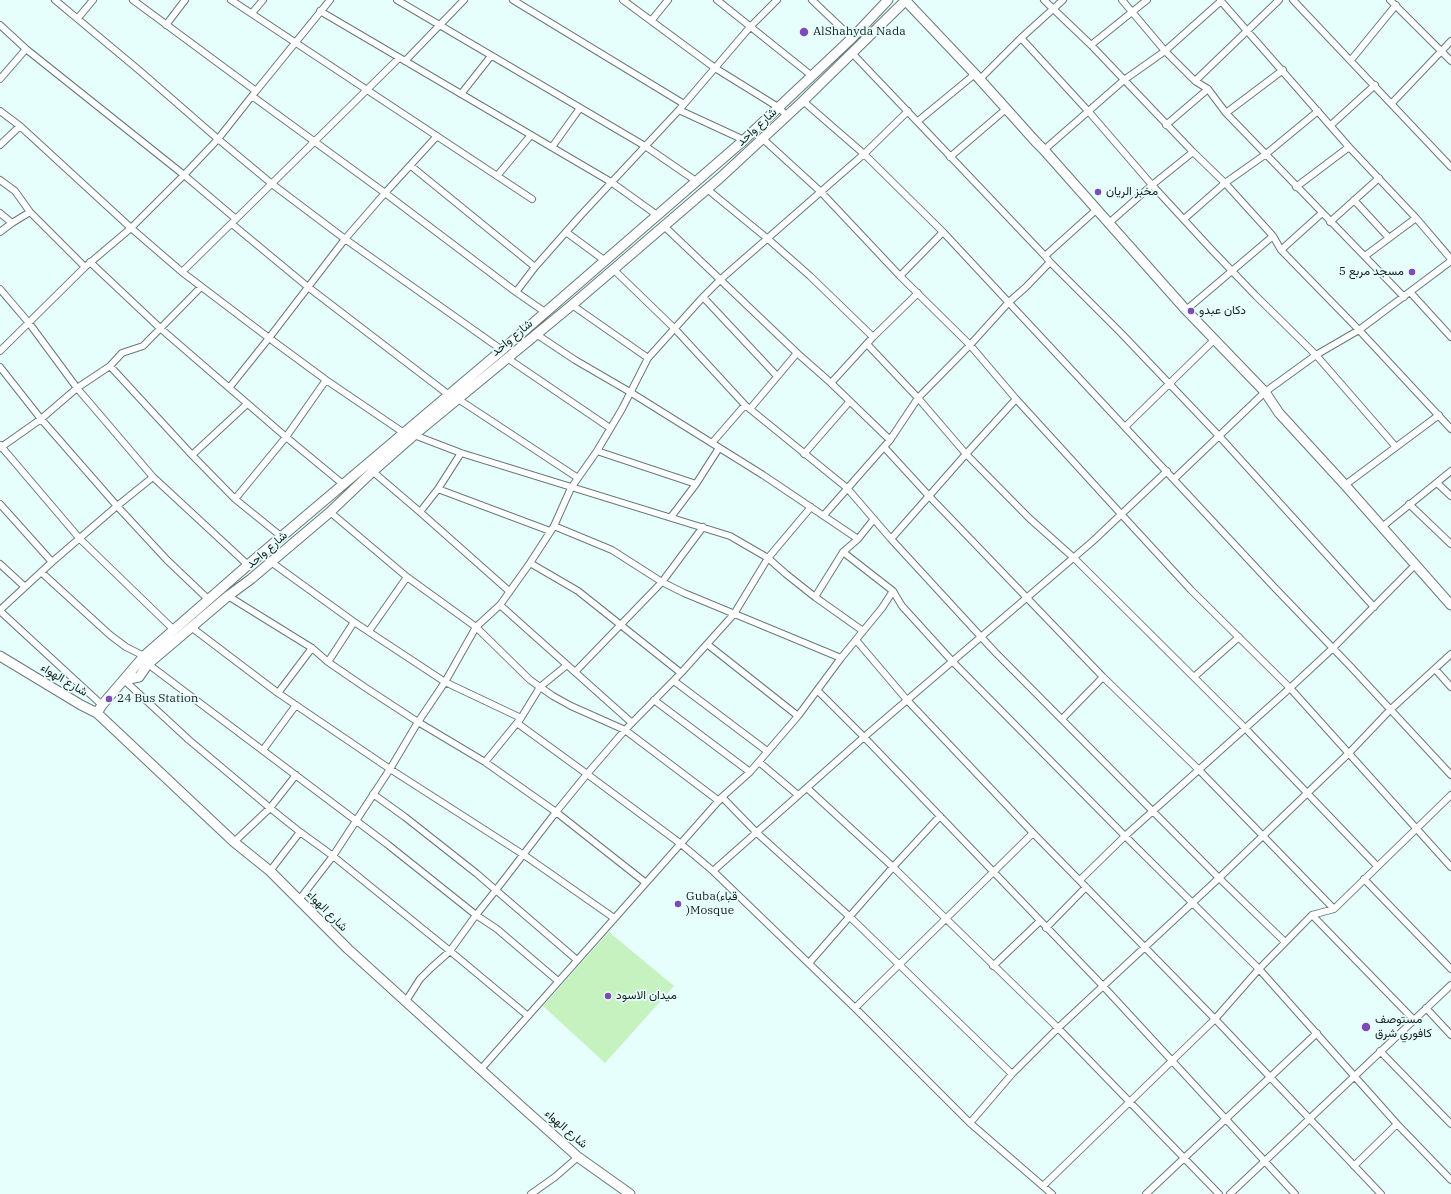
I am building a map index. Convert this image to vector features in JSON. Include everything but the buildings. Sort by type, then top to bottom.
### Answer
[{"type":"street","points":[[55,0],[78,18],[218,140],[272,184],[345,239],[502,350]]},
{"type":"street","points":[[78,18],[93,0]]},
{"type":"street","points":[[133,0],[256,91]]},
{"type":"street","points":[[166,25],[185,0]]},
{"type":"street","points":[[231,0],[532,199]]},
{"type":"street","points":[[252,14],[263,0]]},
{"type":"street","points":[[0,351],[90,262],[131,228],[218,140],[330,0]]},
{"type":"street","points":[[397,0],[645,146],[696,182]]},
{"type":"street","points":[[405,61],[464,0]]},
{"type":"street","points":[[514,0],[684,104]]},
{"type":"street","points":[[623,0],[715,68],[778,107],[787,116]]},
{"type":"street","points":[[651,20],[668,0]]},
{"type":"street","points":[[717,0],[812,76]]},
{"type":"street","points":[[516,292],[535,267],[566,232],[679,110],[750,27],[777,0]]},
{"type":"street","points":[[812,0],[852,38]]},
{"type":"street","name":"شارع واحد","points":[[146,660],[191,627],[330,512],[369,468],[404,433],[744,140],[852,38],[888,0]]},
{"type":"street","points":[[905,0],[1044,150],[1186,310],[1265,392],[1279,413],[1451,605]]},
{"type":"street","name":"شارع واحد","points":[[99,709],[124,680],[138,677],[146,660],[174,630],[248,565],[344,485],[414,435],[458,399],[590,290],[707,189],[803,101],[905,0]]},
{"type":"street","points":[[1044,0],[1225,183],[1273,236],[1281,250],[1359,330],[1451,429]]},
{"type":"street","points":[[918,122],[977,77],[1063,0]]},
{"type":"street","points":[[1122,0],[1165,51],[1195,81],[1208,89],[1226,113],[1404,297]]},
{"type":"street","points":[[1090,45],[1147,0]]},
{"type":"street","points":[[1195,81],[1279,0]]},
{"type":"street","points":[[1293,0],[1451,167]]},
{"type":"street","points":[[1390,0],[1451,61]]},
{"type":"street","points":[[1044,150],[1124,80],[1165,51],[1220,1],[1349,147],[1416,218],[1451,260],[1359,330],[1316,355],[1265,392],[1174,478]]},
{"type":"street","points":[[1351,60],[1396,5]]},
{"type":"street","points":[[320,11],[611,182],[657,215]]},
{"type":"street","points":[[0,25],[26,49],[184,175],[236,219]]},
{"type":"street","points":[[1021,38],[1089,112],[1184,220],[1256,296],[1316,355],[1396,447]]},
{"type":"street","points":[[1392,103],[1451,41]]},
{"type":"street","points":[[0,79],[26,49]]},
{"type":"street","points":[[852,53],[1050,262],[1220,436],[1374,607]]},
{"type":"street","points":[[461,94],[491,56]]},
{"type":"street","points":[[182,272],[399,58]]},
{"type":"street","points":[[1226,113],[1282,70]]},
{"type":"street","points":[[1331,125],[1375,85]]},
{"type":"street","points":[[1166,125],[1208,89]]},
{"type":"street","points":[[252,96],[545,312]]},
{"type":"street","points":[[803,101],[864,154],[943,232],[1451,775]]},
{"type":"street","points":[[552,147],[580,108]]},
{"type":"street","points":[[950,157],[1006,109]]},
{"type":"street","points":[[679,110],[744,140]]},
{"type":"street","points":[[0,111],[20,126],[131,228],[182,272],[326,380],[404,433]]},
{"type":"street","points":[[299,900],[333,856],[390,769],[418,722],[445,682],[476,628],[500,605],[552,529],[571,488],[597,451],[648,358],[703,297],[864,154],[908,111]]},
{"type":"street","points":[[1184,220],[1225,183],[1266,154],[1318,111]]},
{"type":"street","points":[[0,145],[20,126]]},
{"type":"street","points":[[497,176],[530,135]]},
{"type":"street","points":[[229,388],[345,239],[437,136]]},
{"type":"street","points":[[763,139],[821,192],[900,276],[970,346],[1016,399],[1192,590],[1290,688],[1416,830],[1451,867]]},
{"type":"street","points":[[1296,187],[1349,147]]},
{"type":"street","points":[[1109,223],[1152,185],[1193,152]]},
{"type":"street","points":[[411,166],[535,267]]},
{"type":"street","points":[[1330,222],[1379,178]]},
{"type":"street","points":[[0,180],[15,191],[30,212],[85,267]]},
{"type":"street","points":[[707,189],[768,239],[835,299],[873,337]]},
{"type":"street","points":[[1354,200],[1389,238]]},
{"type":"street","points":[[1045,256],[1096,210]]},
{"type":"street","points":[[0,232],[12,222],[30,212]]},
{"type":"street","points":[[0,213],[12,222]]},
{"type":"street","points":[[1281,250],[1322,213]]},
{"type":"street","points":[[1364,256],[1416,218]]},
{"type":"street","points":[[232,224],[308,287],[449,395]]},
{"type":"street","points":[[664,226],[890,440]]},
{"type":"street","points":[[566,232],[604,260]]},
{"type":"street","points":[[900,276],[943,232]]},
{"type":"street","points":[[1186,310],[1273,236]]},
{"type":"street","points":[[90,262],[160,328],[247,404],[344,485]]},
{"type":"street","points":[[824,515],[890,440],[918,398],[970,346],[1009,302],[1050,262]]},
{"type":"street","points":[[613,269],[675,329],[748,407],[847,488],[891,539],[981,637],[1219,878],[1285,942]]},
{"type":"street","points":[[582,279],[590,290]]},
{"type":"street","points":[[174,630],[80,539],[1,446],[40,419],[77,388],[110,366],[122,353],[143,346],[201,287]]},
{"type":"street","points":[[0,289],[29,323],[77,388],[153,477],[248,565]]},
{"type":"street","points":[[1410,292],[1451,336]]},
{"type":"street","points":[[831,383],[873,337],[918,293]]},
{"type":"street","points":[[703,297],[777,376]]},
{"type":"street","points":[[572,305],[648,358]]},
{"type":"street","points":[[536,334],[575,360],[720,448],[824,515],[858,539]]},
{"type":"street","points":[[1126,427],[1215,339]]},
{"type":"street","points":[[867,344],[918,398],[966,454],[1029,518],[1074,558],[1245,728],[1377,866]]},
{"type":"street","points":[[712,443],[748,407],[797,353]]},
{"type":"street","points":[[507,358],[610,428]]},
{"type":"street","points":[[110,366],[235,499],[282,536]]},
{"type":"street","points":[[0,367],[40,419],[117,506],[167,560],[209,600]]},
{"type":"street","points":[[235,499],[286,437],[326,380]]},
{"type":"street","points":[[458,399],[578,478]]},
{"type":"street","points":[[891,539],[1016,399]]},
{"type":"street","points":[[804,454],[850,401]]},
{"type":"street","points":[[192,455],[247,404]]},
{"type":"street","points":[[1345,485],[1439,416]]},
{"type":"street","points":[[414,435],[461,453],[730,536],[768,558],[815,597],[863,631]]},
{"type":"street","points":[[884,447],[1103,677],[1263,834],[1334,909]]},
{"type":"street","points":[[671,517],[696,484],[720,448]]},
{"type":"street","points":[[597,451],[696,484]]},
{"type":"street","points":[[420,512],[438,489],[461,453]]},
{"type":"street","points":[[369,468],[509,592]]},
{"type":"street","points":[[713,871],[864,736],[1074,558],[1167,471]]},
{"type":"street","points":[[1382,527],[1451,471]]},
{"type":"street","points":[[99,709],[0,611],[52,562],[153,477]]},
{"type":"street","points":[[1436,483],[1451,496]]},
{"type":"street","points":[[438,489],[605,547],[662,582],[684,593],[841,658]]},
{"type":"street","points":[[0,504],[52,562]]},
{"type":"street","points":[[1409,504],[1451,544]]},
{"type":"street","points":[[406,1001],[420,979],[450,951],[476,915],[587,774],[625,730],[674,681],[734,614],[768,558],[811,507]]},
{"type":"street","points":[[330,512],[407,577],[476,628],[530,680],[571,706],[625,730],[720,799],[850,917],[1012,1074]]},
{"type":"street","points":[[815,597],[843,552],[858,539],[874,519]]},
{"type":"street","points":[[575,672],[662,582],[703,527]]},
{"type":"street","points":[[843,552],[892,591],[902,606],[952,661],[1259,969],[1397,1124],[1451,1180]]},
{"type":"street","points":[[271,562],[354,622],[445,682],[519,721],[681,844],[713,871],[855,1008],[970,1123],[1052,1194]]},
{"type":"street","points":[[530,563],[578,591],[681,673]]},
{"type":"street","points":[[0,564],[25,587]]},
{"type":"street","points":[[1080,880],[1125,836],[1333,648],[1415,565]]},
{"type":"street","points":[[41,572],[110,635],[146,660],[387,844],[476,915],[497,929],[558,982]]},
{"type":"street","points":[[369,631],[407,577]]},
{"type":"street","points":[[481,1069],[720,799],[759,762],[818,691],[841,658],[882,608],[892,591]]},
{"type":"street","points":[[228,596],[312,648],[328,662],[418,722],[485,762],[556,812],[646,883]]},
{"type":"street","points":[[500,605],[632,723]]},
{"type":"street","points":[[328,662],[354,622]]},
{"type":"street","points":[[191,627],[278,693],[390,769],[524,855],[614,918]]},
{"type":"street","points":[[1194,677],[1239,637]]},
{"type":"street","points":[[856,640],[907,700],[1033,833],[1270,1076],[1381,1194]]},
{"type":"street","points":[[708,644],[798,716]]},
{"type":"street","points":[[278,693],[312,648]]},
{"type":"street","points":[[970,1123],[1012,1074],[1058,1028],[1219,878],[1263,834],[1349,753],[1390,710],[1451,654]]},
{"type":"street","name":"شارع الهواء","points":[[0,656],[81,705],[99,709],[234,842],[270,871],[348,949],[578,1156],[630,1194]]},
{"type":"street","points":[[485,762],[519,721],[540,687],[567,665]]},
{"type":"street","points":[[1434,669],[1451,687]]},
{"type":"street","points":[[1062,719],[1103,677]]},
{"type":"street","points":[[124,680],[189,740],[270,808],[333,856],[528,1016]]},
{"type":"street","points":[[674,681],[767,751]]},
{"type":"street","points":[[818,691],[864,736],[1103,986],[1295,1194]]},
{"type":"street","points":[[654,700],[750,772]]},
{"type":"street","points":[[263,750],[296,705]]},
{"type":"street","points":[[759,762],[798,795]]},
{"type":"street","points":[[234,842],[270,808],[296,775]]},
{"type":"street","points":[[806,788],[893,867],[1058,1028],[1219,1194]]},
{"type":"street","points":[[373,794],[405,817],[496,890],[577,960]]},
{"type":"street","points":[[1042,1186],[1215,1019],[1259,969],[1312,915],[1334,909],[1451,796]]},
{"type":"street","points":[[809,964],[893,867],[940,816]]},
{"type":"street","points":[[270,871],[300,832]]},
{"type":"street","points":[[855,1008],[1033,833]]},
{"type":"street","points":[[1364,879],[1451,969]]},
{"type":"street","points":[[1046,928],[1086,887]]},
{"type":"street","points":[[1312,915],[1414,1020]]},
{"type":"street","points":[[994,966],[1040,921]]},
{"type":"street","points":[[1230,1194],[1451,985]]},
{"type":"street","points":[[1426,1008],[1451,1034]]},
{"type":"street","points":[[1146,1194],[1317,1033]]},
{"type":"street","points":[[1380,1052],[1451,1124]]},
{"type":"street","points":[[1354,1166],[1397,1124]]},
{"type":"street","points":[[531,1194],[555,1177],[578,1156]]},
{"type":"green space","name":"ميدان الاسود","points":[[609,932],[674,986],[605,1063],[543,1006]]},
{"type":"place","name":"AlShahyda Nada","points":[[804,32]]},
{"type":"place","name":"مخبز الريان","points":[[1098,192]]},
{"type":"place","name":"مسجد مربع 5","points":[[1412,272]]},
{"type":"place","name":"دكان عبدو","points":[[1191,311]]},
{"type":"place","name":"24 Bus Station","points":[[109,699]]},
{"type":"place","name":"Guba(قباء )Mosque","points":[[678,904]]},
{"type":"place","name":"ميدان الاسود","points":[[608,996]]},
{"type":"place","name":"مستوصف كافوري شرق","points":[[1366,1027]]}]
